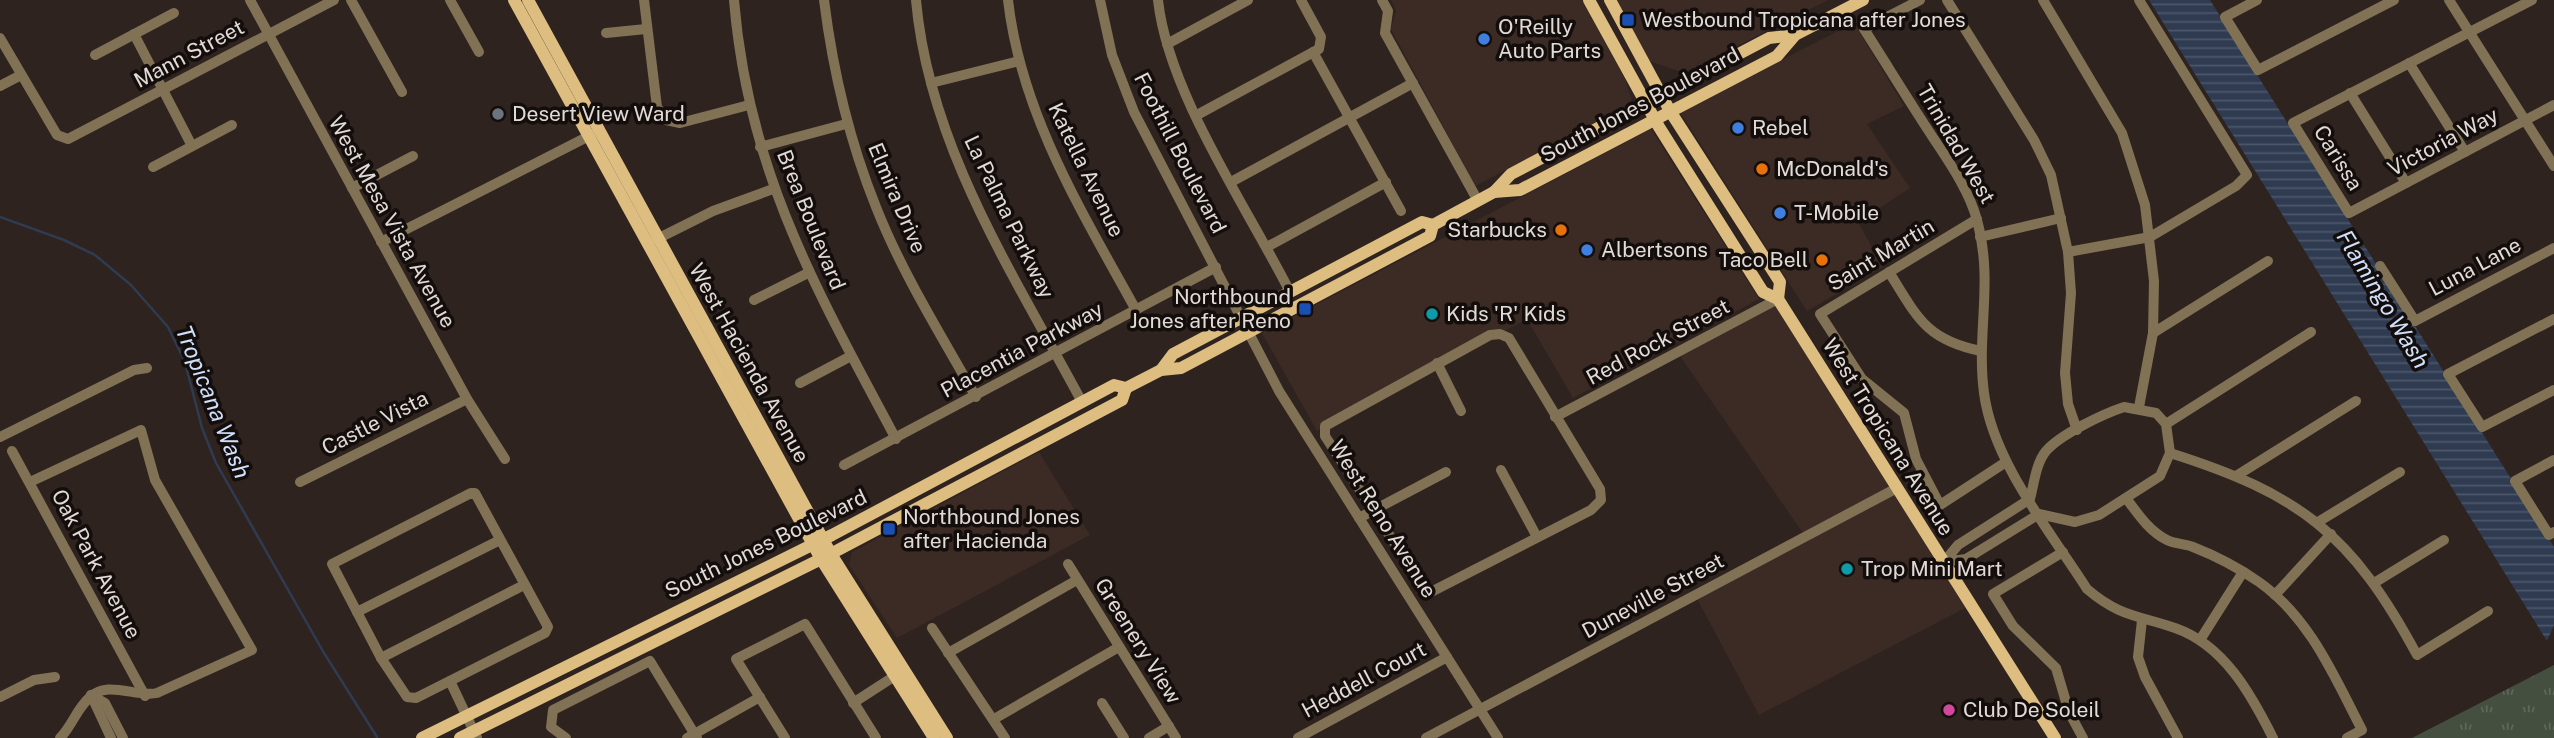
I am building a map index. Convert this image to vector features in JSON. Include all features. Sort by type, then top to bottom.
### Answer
[{"type":"main road","name":"West Hacienda Avenue","points":[[514,0],[539,33],[826,556],[899,673],[933,738]]},
{"type":"main road","name":"West Hacienda Avenue","points":[[528,0],[539,33]]},
{"type":"main road","name":"West Tropicana Avenue","points":[[1589,0],[1654,119],[1763,292],[1778,299],[2055,738]]},
{"type":"main road","name":"West Tropicana Avenue","points":[[1610,0],[1671,111],[1780,282],[1778,299]]},
{"type":"main road","name":"South Jones Boulevard","points":[[1494,192],[1520,190],[1777,55],[1795,36],[1863,0]]},
{"type":"main road","name":"South Jones Boulevard","points":[[1161,370],[1173,354],[1422,222],[1433,225],[1494,192],[1511,174],[1662,94],[1769,38],[1795,36]]},
{"type":"main road","name":"South Jones Boulevard","points":[[422,738],[819,542],[1114,385],[1126,388],[1161,370],[1181,368],[1430,236],[1433,225]]},
{"type":"main road","name":"South Jones Boulevard","points":[[460,738],[475,735],[826,556],[1122,400],[1126,388]]},
{"type":"main road","points":[[1012,439],[1020,454]]},
{"type":"main road","name":"West Hacienda Avenue","points":[[899,673],[947,738]]},
{"type":"street","name":"West Mesa Vista Avenue","points":[[250,0],[467,399],[505,459]]},
{"type":"street","name":"Mann Street","points":[[20,75],[62,139],[68,139],[334,0]]},
{"type":"street","points":[[351,0],[402,92]]},
{"type":"street","points":[[450,0],[479,52]]},
{"type":"street","points":[[644,0],[657,107],[666,120],[680,123],[749,105]]},
{"type":"street","name":"Brea Boulevard","points":[[734,0],[749,105],[773,189],[808,273],[896,439]]},
{"type":"street","name":"Elmira Drive","points":[[824,0],[832,61],[846,124],[893,247],[976,397]]},
{"type":"street","name":"La Palma Parkway","points":[[916,0],[931,83],[963,176],[1082,402]]},
{"type":"street","name":"Katella Avenue","points":[[1008,0],[1019,61],[1036,116],[1055,159],[1136,310]]},
{"type":"street","name":"Foothill Boulevard","points":[[1100,0],[1112,55],[1135,112],[1242,317]]},
{"type":"street","points":[[1158,0],[1167,44],[1197,115],[1290,292]]},
{"type":"street","points":[[1167,44],[1248,0]]},
{"type":"street","points":[[1197,115],[1319,49],[1321,37],[1301,0]]},
{"type":"street","points":[[1382,0],[1388,11],[1385,33],[1478,201]]},
{"type":"street","name":"Trinidad West","points":[[1920,0],[1864,29],[1955,173],[1977,219],[1987,271],[1981,351],[1984,395],[1992,427],[2006,462],[2087,589],[2105,604],[2142,621],[2175,628],[2200,640],[2230,667],[2255,702],[2273,738]]},
{"type":"street","points":[[1947,0],[2034,140],[2051,176],[2068,252],[2071,293],[2065,373],[2068,404],[2077,430]]},
{"type":"street","points":[[2043,0],[2122,133],[2145,205],[2154,281],[2153,332],[2139,407]]},
{"type":"street","points":[[2068,252],[2150,237],[2236,186],[2247,175],[2139,0]]},
{"type":"street","points":[[2257,0],[2225,17],[2258,70],[2394,0]]},
{"type":"street","points":[[2449,0],[2554,166]]},
{"type":"street","points":[[2406,183],[2350,93],[2532,0]]},
{"type":"street","points":[[95,55],[174,13]]},
{"type":"street","points":[[606,33],[646,29]]},
{"type":"street","points":[[134,34],[192,145]]},
{"type":"street","points":[[0,38],[20,75],[0,86]]},
{"type":"street","points":[[1313,52],[1401,211]]},
{"type":"street","points":[[931,83],[1019,61]]},
{"type":"street","points":[[2409,62],[2465,152]]},
{"type":"street","points":[[1231,182],[1413,83]]},
{"type":"street","name":"Carissa","points":[[2350,93],[2294,123],[2350,213]]},
{"type":"street","name":"Victoria Way","points":[[2350,213],[2554,105]]},
{"type":"street","points":[[761,147],[846,124]]},
{"type":"street","points":[[153,167],[232,125]]},
{"type":"street","points":[[381,243],[594,133]]},
{"type":"street","points":[[352,188],[413,156]]},
{"type":"street","points":[[1266,247],[1386,182]]},
{"type":"street","points":[[653,241],[713,211],[773,189]]},
{"type":"street","points":[[1980,237],[2061,218]]},
{"type":"street","name":"Saint Martin","points":[[1977,219],[1820,314],[1862,379],[1904,413],[1916,459],[1940,505],[2006,462]]},
{"type":"street","name":"Luna Lane","points":[[2380,266],[2415,321],[2554,248]]},
{"type":"street","points":[[2153,332],[2267,261]]},
{"type":"street","name":"Placentia Parkway","points":[[844,465],[1216,267]]},
{"type":"street","points":[[1889,272],[1917,317],[1931,331],[1953,345],[1981,351]]},
{"type":"street","points":[[754,300],[808,273]]},
{"type":"street","name":"Red Rock Street","points":[[1556,417],[1778,299]]},
{"type":"street","name":"West Reno Avenue","points":[[1242,317],[1279,391],[1498,738]]},
{"type":"street","points":[[2554,319],[2448,374],[2482,427],[2554,390]]},
{"type":"street","points":[[2166,424],[2311,332]]},
{"type":"street","points":[[1500,334],[1509,338],[1575,444],[1600,489],[1601,500],[1591,510],[1431,592],[1420,587],[1375,510],[1325,436],[1325,426],[1437,363],[1490,335],[1500,334]]},
{"type":"street","points":[[800,383],[851,356]]},
{"type":"street","points":[[1437,363],[1461,411]]},
{"type":"street","points":[[0,437],[134,370],[148,368]]},
{"type":"street","name":"Castle Vista","points":[[300,482],[467,399]]},
{"type":"street","points":[[2236,476],[2356,401]]},
{"type":"street","points":[[1944,562],[1958,545],[2035,507],[2075,522],[2099,515],[2161,476],[2170,453],[2166,424],[2156,413],[2139,407],[2124,407],[2106,413],[2077,430],[2047,450],[2040,461],[2035,507],[1966,559],[1944,562]]},
{"type":"street","points":[[30,482],[141,430],[155,480],[252,650],[157,693],[145,696],[108,689],[91,695],[60,738]]},
{"type":"street","name":"Oak Park Avenue","points":[[12,451],[145,696]]},
{"type":"street","points":[[2170,453],[2236,476],[2278,495],[2318,522],[2356,558],[2417,655],[2488,611]]},
{"type":"street","points":[[2552,533],[2515,481],[2554,460]]},
{"type":"street","points":[[1501,470],[1537,537]]},
{"type":"street","points":[[1359,518],[1446,472]]},
{"type":"street","points":[[2318,522],[2400,472]]},
{"type":"street","name":"Duneville Street","points":[[1426,738],[1897,488]]},
{"type":"street","points":[[475,493],[500,540],[548,627],[545,633],[416,698],[407,697],[382,658],[333,563],[475,493]]},
{"type":"street","points":[[2126,498],[2147,525],[2168,541],[2215,556],[2244,572],[2275,595],[2308,630],[2362,730],[2347,738]]},
{"type":"street","points":[[2275,595],[2331,534]]},
{"type":"street","points":[[357,611],[500,540]]},
{"type":"street","points":[[2374,583],[2444,540]]},
{"type":"street","points":[[2063,552],[1993,594],[2013,626],[2056,668],[2069,712],[2083,738]]},
{"type":"street","name":"Greenery View","points":[[1068,564],[1176,738]]},
{"type":"street","points":[[2200,640],[2244,572]]},
{"type":"street","points":[[948,653],[1077,580]]},
{"type":"street","points":[[382,658],[524,585]]},
{"type":"street","points":[[2142,621],[2138,657],[2145,677],[2178,738]]},
{"type":"street","points":[[785,738],[736,659],[805,624],[876,738]]},
{"type":"street","points":[[932,628],[1005,738]]},
{"type":"street","points":[[994,719],[1119,647]]},
{"type":"street","name":"Heddell Court","points":[[1298,738],[1447,657]]},
{"type":"street","points":[[566,738],[555,732],[549,722],[550,713],[557,707],[650,662],[693,737],[761,696]]},
{"type":"street","points":[[853,703],[899,673]]},
{"type":"street","points":[[0,697],[34,680],[55,677]]},
{"type":"street","points":[[450,681],[475,735]]},
{"type":"street","points":[[91,695],[111,738]]},
{"type":"street","points":[[91,695],[105,703],[123,738]]},
{"type":"street","points":[[1102,703],[1124,738]]},
{"type":"street","points":[[1149,738],[1169,726]]},
{"type":"shaded area","points":[[1391,0],[1582,0],[1625,79],[1632,101],[1627,107],[1475,186],[1391,29],[1396,11]]},
{"type":"shaded area","points":[[1617,0],[1828,0],[1684,73],[1649,61]]},
{"type":"shaded area","points":[[1854,23],[1904,106],[1867,124],[1910,188],[1858,222],[1883,267],[1807,311],[1680,112]]},
{"type":"shaded area","points":[[1651,129],[1759,299],[1573,398],[1527,319],[1317,431],[1262,333]]},
{"type":"shaded area","points":[[1779,300],[1971,605],[1759,715],[1695,595],[1805,536],[1678,353]]},
{"type":"shaded area","points":[[1039,452],[1090,535],[897,638],[849,565],[852,552]]},
{"type":"green space","points":[[2554,665],[2554,738],[2412,738]]},
{"type":"water","name":"Flamingo Wash","points":[[2149,0],[2210,0],[2554,547],[2554,625],[2547,641]]},
{"type":"waterway","name":"Tropicana Wash","points":[[0,217],[64,240],[95,255],[131,285],[168,327],[185,362],[202,428],[216,463],[324,653],[377,737]]},
{"type":"place","name":"Westbound Tropicana after Jones","points":[[1628,20]]},
{"type":"place","name":"O'Reilly Auto Parts","points":[[1484,39]]},
{"type":"place","name":"Desert View Ward","points":[[498,114]]},
{"type":"place","name":"Rebel","points":[[1738,128]]},
{"type":"place","name":"McDonald's","points":[[1762,169]]},
{"type":"place","name":"T-Mobile","points":[[1780,213]]},
{"type":"place","name":"Starbucks","points":[[1561,230]]},
{"type":"place","name":"Albertsons","points":[[1587,250]]},
{"type":"place","name":"Taco Bell","points":[[1822,260]]},
{"type":"place","name":"Northbound Jones after Reno","points":[[1305,309]]},
{"type":"place","name":"Kids 'R' Kids","points":[[1432,314]]},
{"type":"place","name":"Northbound Jones after Hacienda","points":[[889,529]]},
{"type":"place","name":"Trop Mini Mart","points":[[1847,569]]},
{"type":"place","name":"Club De Soleil","points":[[1949,710]]}]
